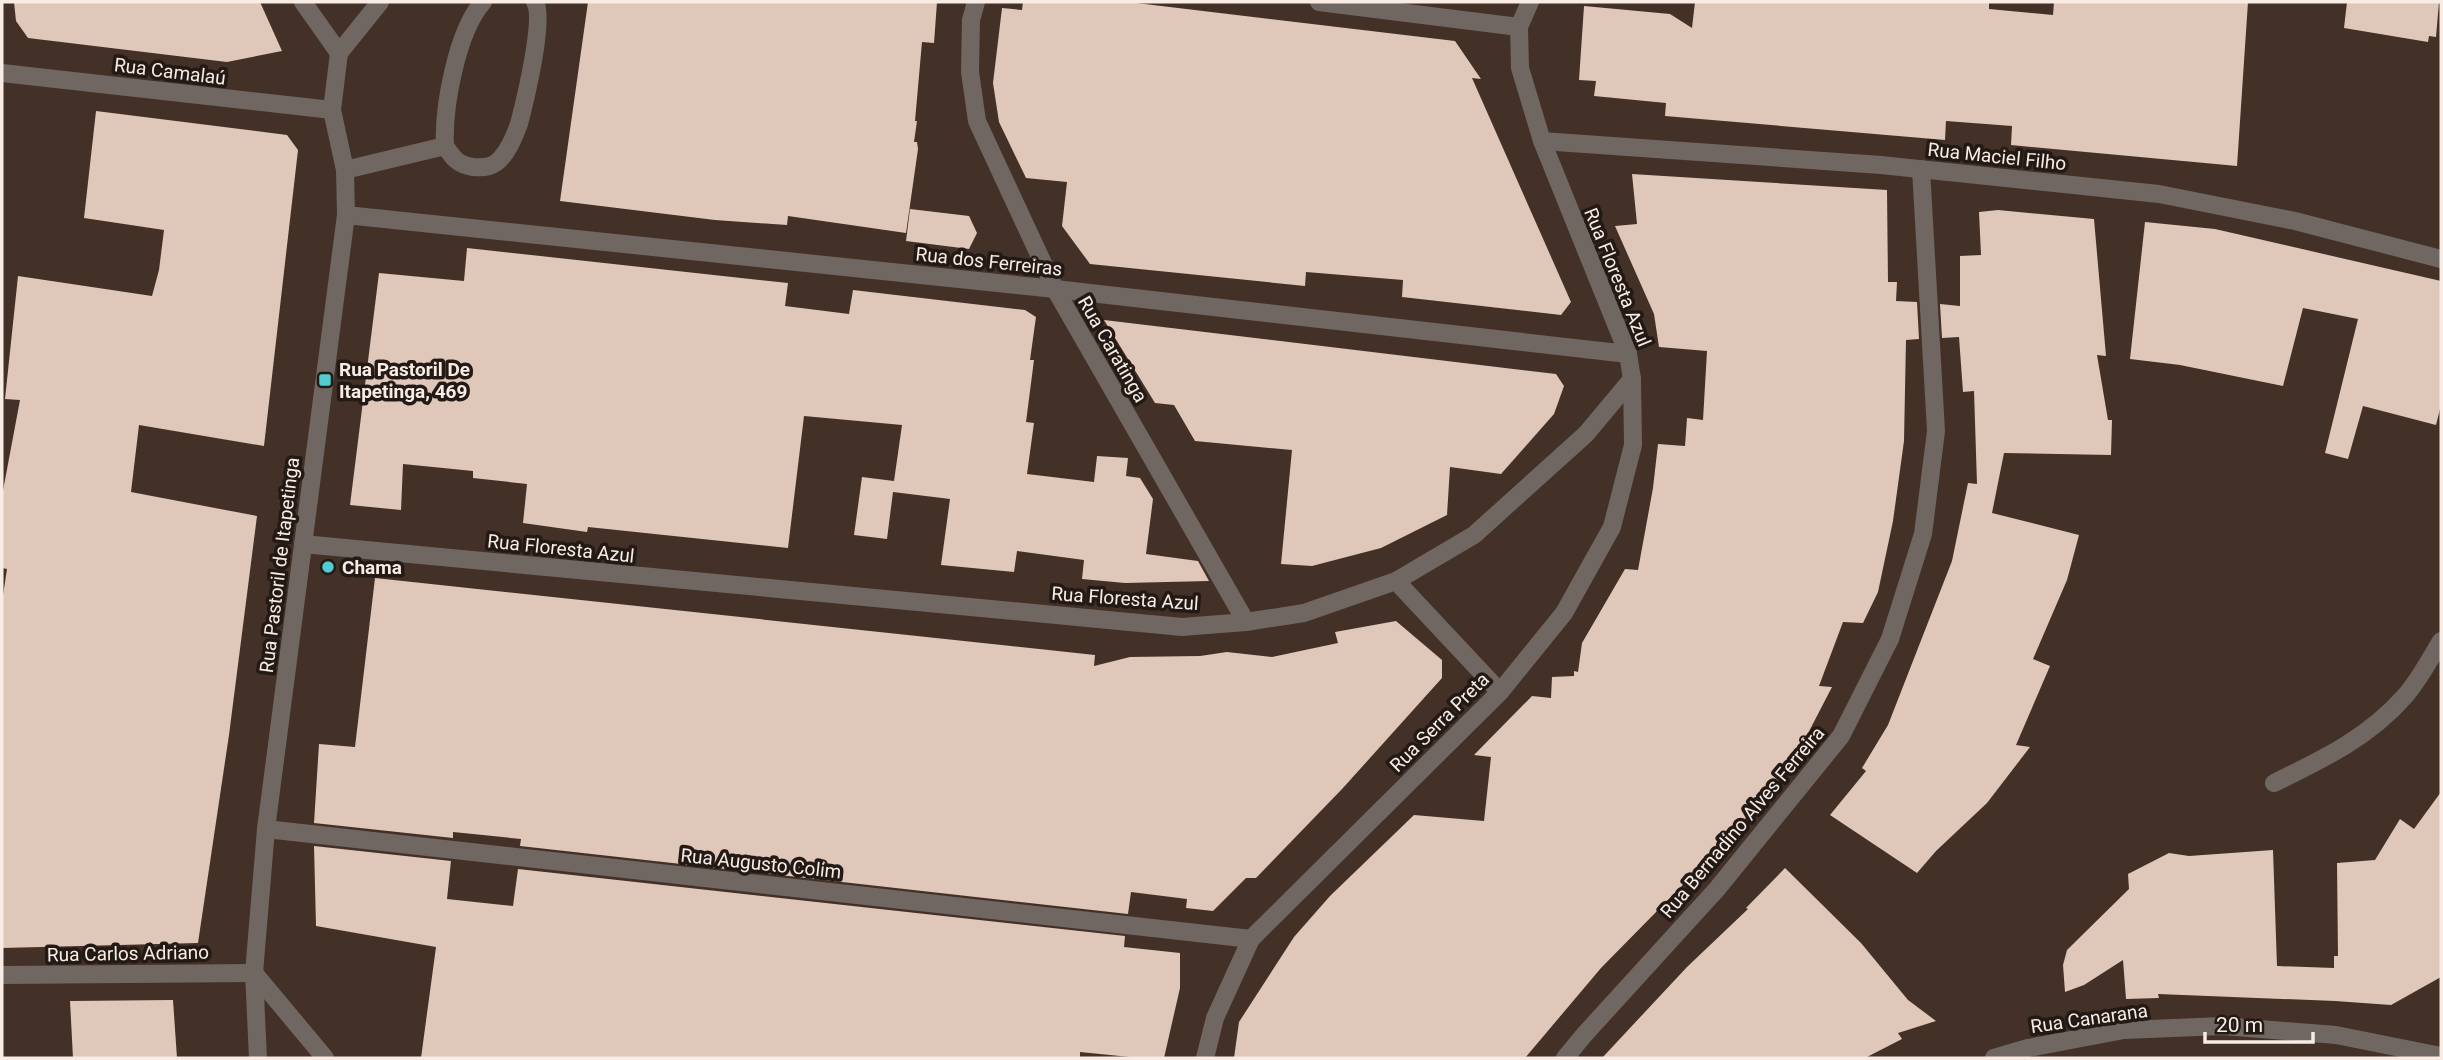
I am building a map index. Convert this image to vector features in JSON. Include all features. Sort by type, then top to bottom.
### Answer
[{"type":"street","points":[[303,2],[339,53],[380,2]]},
{"type":"street","points":[[483,2],[467,25],[445,107],[444,146],[454,161],[487,168],[500,160],[519,124],[539,27],[538,7],[535,2]]},
{"type":"street","name":"Rua Caratinga","points":[[976,2],[971,20],[970,72],[977,121],[1055,289],[1246,622]]},
{"type":"street","points":[[1319,2],[1519,27]]},
{"type":"street","name":"Rua Floresta Azul","points":[[303,544],[1182,627],[1246,622],[1304,613],[1396,581],[1475,535],[1586,434],[1632,379],[1628,354],[1542,141],[1520,68],[1519,27],[1530,2]]},
{"type":"street","name":"Rua Pastoril de Itapetinga","points":[[258,1058],[254,973],[266,829],[346,215],[345,170],[332,110],[339,53]]},
{"type":"street","name":"Rua Camalaú","points":[[2,73],[332,110]]},
{"type":"street","name":"Rua Maciel Filho","points":[[1542,141],[1921,169],[2160,194],[2295,221],[2441,259]]},
{"type":"street","points":[[345,170],[444,146]]},
{"type":"street","name":"Rua Bernadino Alves Ferreira","points":[[1565,1058],[1717,889],[1841,736],[1890,639],[1923,534],[1936,431],[1921,169]]},
{"type":"street","name":"Rua dos Ferreiras","points":[[346,215],[1055,289],[1628,354]]},
{"type":"street","name":"Rua Serra Preta","points":[[1205,1058],[1215,1018],[1251,939],[1500,692],[1564,613],[1612,527],[1633,445],[1632,379]]},
{"type":"street","points":[[1396,581],[1500,692]]},
{"type":"street","points":[[2274,783],[2345,748],[2378,723],[2406,695],[2441,642]]},
{"type":"street","name":"Rua Augusto Colim","points":[[266,829],[1251,939]]},
{"type":"street","points":[[254,973],[325,1058]]},
{"type":"street","name":"Rua Carlos Adriano","points":[[2,975],[254,973]]},
{"type":"street","name":"Rua Canarana","points":[[1994,1058],[2028,1048],[2124,1030],[2223,1026],[2336,1035],[2441,1057]]},
{"type":"building","points":[[14,2],[260,2],[282,51],[227,62],[28,38],[16,21]]},
{"type":"building","points":[[588,2],[937,2],[934,43],[922,42],[914,142],[917,142],[918,149],[906,233],[788,216],[787,225],[715,220],[560,201]]},
{"type":"building","points":[[1023,2],[1128,2],[1455,41],[1481,79],[1472,78],[1571,302],[1561,315],[1402,297],[1403,280],[1306,272],[1305,286],[1090,264],[1062,226],[1067,182],[1026,178],[999,122],[993,83],[1002,8],[1022,10]]},
{"type":"building","points":[[1695,2],[1989,2],[1989,9],[2053,15],[2054,2],[2248,2],[2237,166],[2011,145],[2012,126],[1946,121],[1945,140],[1665,116],[1666,103],[1594,96],[1596,81],[1579,80],[1584,6],[1670,14],[1692,28]]},
{"type":"building","points":[[2347,2],[2439,2],[2436,37],[2429,36],[2428,42],[2344,28]]},
{"type":"building","points":[[96,111],[287,135],[298,150],[264,446],[139,425],[131,492],[257,516],[229,735],[198,943],[2,948],[2,602],[7,569],[2,568],[2,496],[20,400],[5,399],[18,276],[152,296],[159,270],[164,230],[84,218]]},
{"type":"building","points":[[1632,174],[1887,190],[1888,282],[1897,282],[1896,301],[1917,302],[1919,339],[1906,340],[1904,441],[1893,521],[1878,592],[1863,623],[1843,622],[1819,686],[1832,687],[1790,768],[1724,843],[1601,968],[1525,1058],[1234,1058],[1239,1022],[1294,937],[1330,896],[1414,815],[1484,821],[1491,757],[1474,755],[1532,696],[1551,698],[1552,677],[1574,676],[1574,671],[1578,672],[1582,643],[1625,569],[1638,570],[1658,444],[1685,446],[1687,418],[1703,420],[1707,351],[1659,347],[1654,314],[1615,226],[1637,224]]},
{"type":"building","points":[[910,209],[969,216],[977,233],[969,249],[906,241]]},
{"type":"building","points":[[1998,210],[2094,219],[2106,356],[2097,355],[2108,420],[2112,420],[2111,455],[2004,453],[1992,513],[2079,535],[2067,580],[2033,659],[2050,666],[2016,745],[2030,747],[1987,803],[1936,851],[1917,873],[1830,815],[1866,771],[1862,768],[1888,725],[1952,561],[1968,483],[1977,484],[1974,391],[1963,392],[1959,337],[1942,338],[1940,304],[1960,306],[1960,256],[1981,255],[1979,212]]},
{"type":"building","points":[[2145,222],[2215,229],[2441,281],[2441,405],[2436,425],[2363,406],[2348,459],[2325,453],[2358,319],[2303,308],[2283,386],[2180,365],[2130,359]]},
{"type":"building","points":[[467,248],[788,283],[785,306],[849,314],[853,290],[1025,310],[1036,317],[1026,422],[1034,423],[1027,474],[1094,482],[1097,456],[1128,458],[1126,476],[1140,478],[1153,499],[1146,554],[1198,561],[1209,581],[1125,583],[1082,579],[1084,560],[1017,551],[1014,572],[941,565],[950,499],[893,492],[887,539],[854,535],[862,477],[894,481],[902,425],[804,416],[788,548],[588,527],[587,532],[523,523],[527,484],[473,478],[473,471],[403,464],[401,510],[350,505],[379,273],[464,281]]},
{"type":"building","points":[[1104,320],[1556,374],[1564,386],[1554,414],[1501,474],[1450,467],[1447,515],[1381,548],[1312,566],[1281,564],[1292,450],[1195,441],[1174,405],[1155,403]]},
{"type":"building","points":[[375,578],[1095,655],[1094,666],[1130,657],[1200,656],[1227,652],[1272,657],[1338,643],[1335,632],[1396,621],[1442,660],[1442,678],[1343,788],[1256,878],[1246,878],[1213,911],[1186,908],[1187,899],[1131,892],[1128,914],[520,846],[521,839],[453,832],[453,838],[314,823],[319,744],[355,747]]},
{"type":"building","points":[[2441,792],[2441,977],[2391,1005],[2158,994],[2159,998],[2126,999],[2123,960],[2084,985],[2065,992],[2063,965],[2067,950],[2129,889],[2128,874],[2169,853],[2189,856],[2273,850],[2277,966],[2334,968],[2334,956],[2338,956],[2337,863],[2375,860],[2400,819],[2414,829]]},
{"type":"building","points":[[314,846],[451,861],[447,899],[513,906],[518,869],[1125,936],[1124,947],[1180,953],[1180,988],[1164,1058],[1080,1052],[1080,1058],[421,1058],[436,947],[316,926]]},
{"type":"building","points":[[1785,868],[1861,943],[1908,1000],[1936,1021],[1898,1033],[1902,1039],[1865,1058],[1602,1058],[1687,967],[1748,909],[1746,908]]},
{"type":"building","points":[[173,1000],[177,1058],[73,1058],[70,1001]]},
{"type":"place","name":"Rua Pastoril De Itapetinga, 469","points":[[325,380]]},
{"type":"place","name":"Chama","points":[[328,567]]}]
